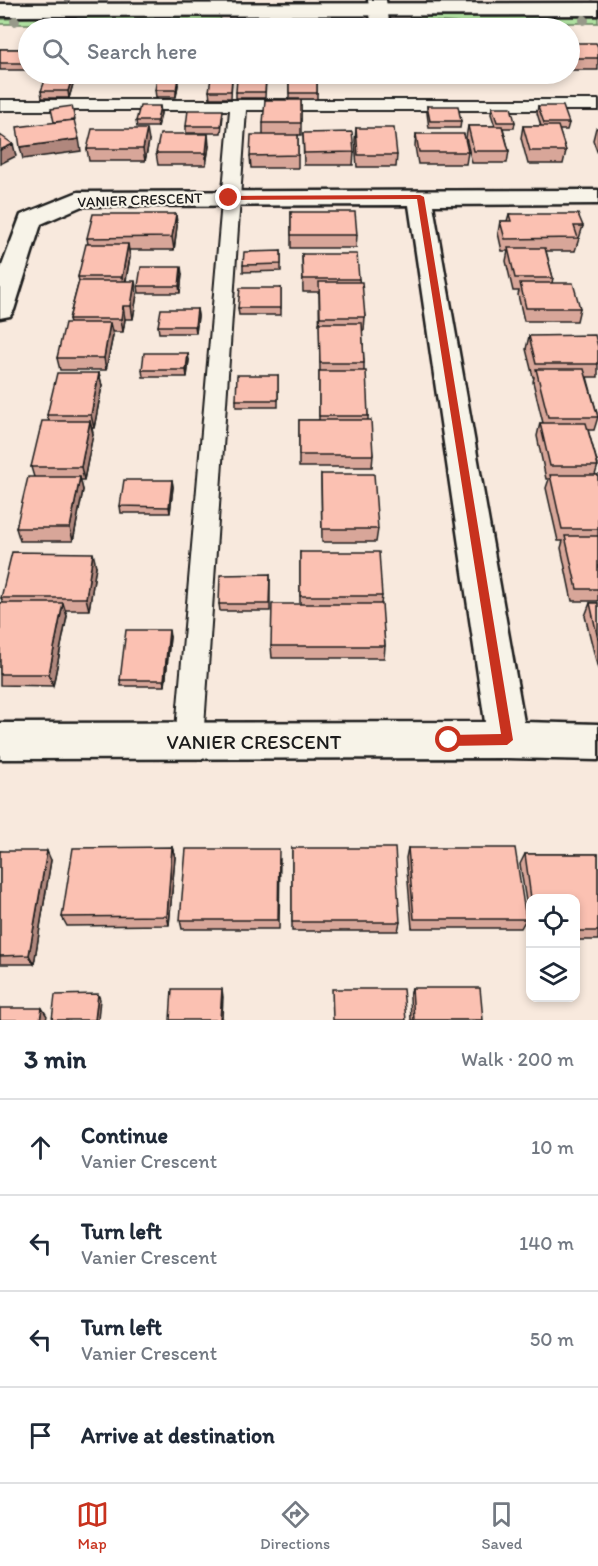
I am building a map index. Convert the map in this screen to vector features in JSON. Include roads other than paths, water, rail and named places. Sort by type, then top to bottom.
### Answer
[{"type":"street","points":[[0,10],[379,13],[509,5],[598,9]]},
{"type":"street","points":[[420,197],[507,740]]},
{"type":"street","name":"VANIER CRESCENT","points":[[0,310],[30,220],[78,200],[598,197]]},
{"type":"street","name":"VANIER CRESCENT","points":[[0,741],[507,740],[598,742]]},
{"type":"lane","points":[[0,105],[598,105]]},
{"type":"lane","points":[[189,741],[237,106]]}]
